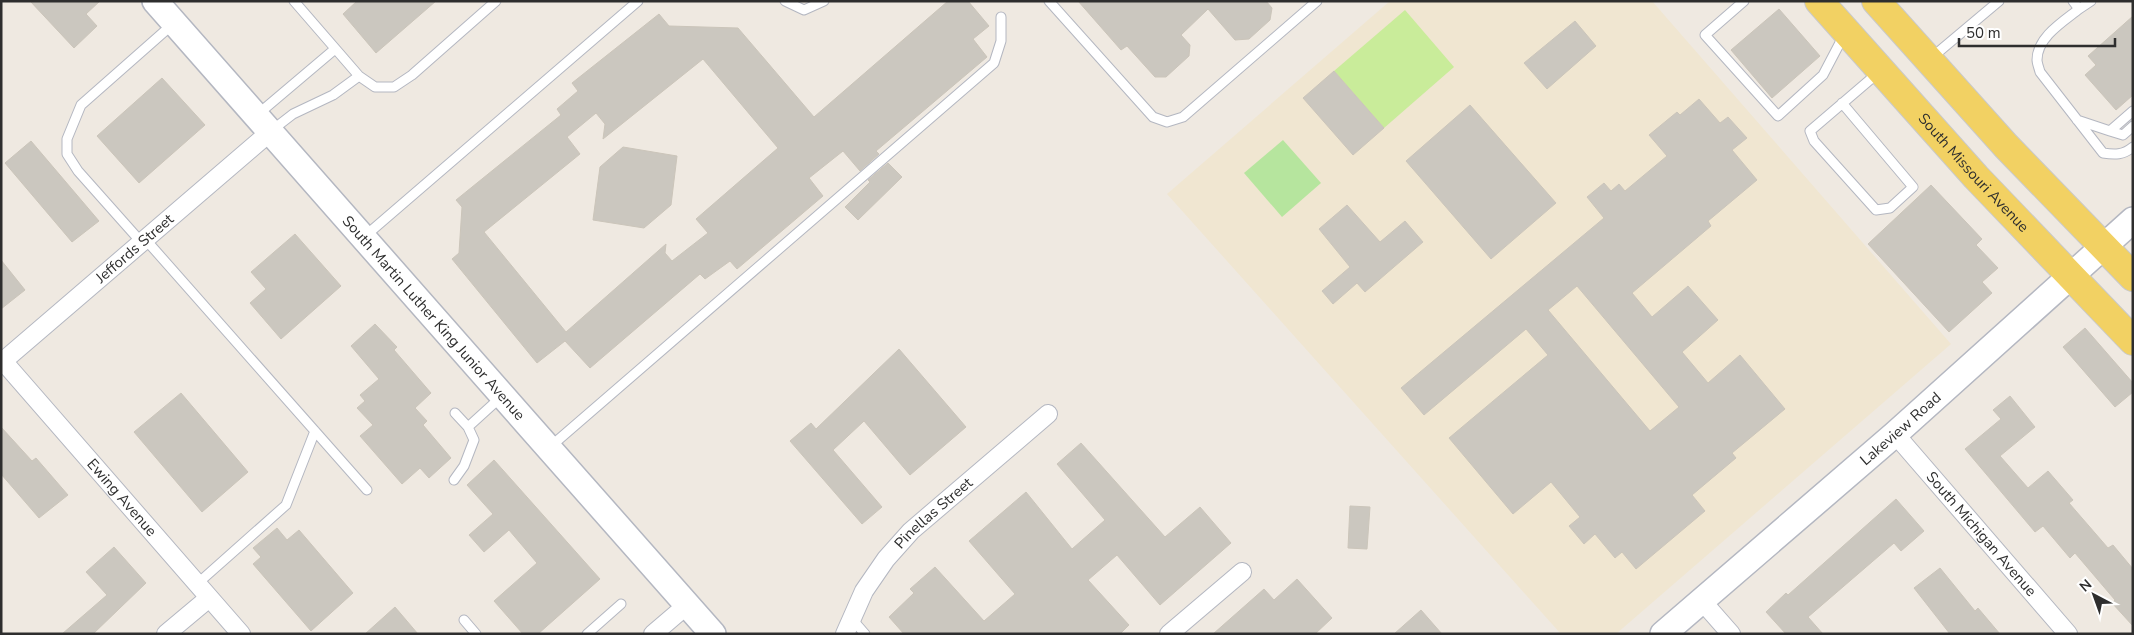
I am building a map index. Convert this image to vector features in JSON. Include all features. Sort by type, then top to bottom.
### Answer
[{"type":"main road","name":"South Missouri Avenue","points":[[1819,1],[1976,177],[2133,342]]},
{"type":"main road","points":[[1876,1],[2013,153],[2133,277]]},
{"type":"street","name":"South Martin Luther King Junior Avenue","points":[[155,1],[262,125],[364,237],[713,634]]},
{"type":"street","name":"Jeffords Street","points":[[2,362],[144,241],[262,125]]},
{"type":"street","name":"Lakeview Road","points":[[1664,634],[1895,434],[2133,220]]},
{"type":"street","name":"Ewing Avenue","points":[[2,362],[241,634]]},
{"type":"street","name":"Pinellas Street","points":[[848,626],[864,591],[886,559],[911,531],[1048,414]]},
{"type":"street","name":"South Michigan Avenue","points":[[1895,434],[2068,634]]},
{"type":"street","points":[[1169,634],[1242,572]]},
{"type":"street","points":[[166,634],[203,591]]},
{"type":"street","points":[[1702,601],[1731,634]]},
{"type":"street","points":[[653,634],[687,605]]},
{"type":"lane","points":[[294,1],[359,76],[375,86],[394,87],[412,75],[496,1]]},
{"type":"lane","points":[[364,237],[638,1]]},
{"type":"lane","points":[[785,1],[804,10],[824,1]]},
{"type":"lane","points":[[1049,1],[1153,118],[1168,122],[1183,117],[1317,1]]},
{"type":"lane","points":[[1744,1],[1705,35],[1778,116],[1823,75],[1846,31]]},
{"type":"lane","points":[[1929,60],[1999,1]]},
{"type":"lane","points":[[2073,1],[2080,9]]},
{"type":"lane","points":[[2091,1],[2051,32],[2042,43],[2037,60],[2040,72],[2103,153],[2115,155],[2126,152],[2133,147]]},
{"type":"lane","points":[[549,448],[994,63],[1001,41],[1000,17]]},
{"type":"lane","points":[[174,23],[81,105],[67,139],[67,154],[78,171],[144,241],[367,490]]},
{"type":"lane","points":[[262,125],[335,50]]},
{"type":"lane","points":[[1842,104],[1913,187],[1890,208],[1876,210],[1814,141],[1810,131],[1880,70]]},
{"type":"lane","points":[[262,125],[293,114],[333,95],[359,76]]},
{"type":"lane","points":[[2110,131],[2133,111]]},
{"type":"lane","points":[[2077,120],[2123,134],[2133,126]]},
{"type":"lane","points":[[468,427],[503,395]]},
{"type":"lane","points":[[454,480],[464,466],[474,440],[468,427],[455,413]]},
{"type":"lane","points":[[203,591],[286,505],[315,431]]},
{"type":"lane","points":[[587,634],[622,604]]},
{"type":"lane","points":[[464,620],[476,634]]},
{"type":"lane","points":[[848,626],[865,634]]},
{"type":"shaded area","points":[[1390,1],[1652,1],[1951,344],[1616,634],[1561,634],[1167,194]]},
{"type":"green space","points":[[1405,10],[1454,67],[1384,128],[1334,71]]},
{"type":"green space","points":[[1283,140],[1321,183],[1282,217],[1244,173]]},
{"type":"building","points":[[30,1],[100,1],[86,14],[97,26],[74,48]]},
{"type":"building","points":[[357,1],[436,1],[376,53],[343,14]]},
{"type":"building","points":[[948,1],[968,1],[989,26],[973,39],[987,57],[876,151],[879,154],[860,171],[843,151],[809,178],[823,196],[737,269],[730,261],[705,279],[700,274],[590,368],[565,341],[537,363],[452,259],[459,253],[462,207],[456,200],[561,115],[557,109],[578,91],[572,83],[659,14],[669,26],[738,28],[814,117]],"holes":[[[703,59],[778,148],[696,219],[708,233],[672,261],[665,253],[666,244],[566,332],[484,232],[580,154],[567,137],[596,113],[605,124],[603,139]]]},
{"type":"building","points":[[1078,1],[1266,1],[1272,8],[1270,20],[1249,39],[1235,40],[1208,9],[1181,35],[1190,45],[1189,56],[1166,77],[1155,77],[1127,46],[1121,50]]},
{"type":"building","points":[[1779,9],[1820,56],[1772,98],[1731,50]]},
{"type":"building","points":[[2133,16],[2133,95],[2116,110],[2085,75],[2096,65],[2088,56]]},
{"type":"building","points":[[1575,21],[1596,46],[1547,89],[1524,63]]},
{"type":"building","points":[[1334,71],[1384,128],[1353,155],[1303,98]]},
{"type":"building","points":[[162,78],[205,125],[139,183],[97,136]]},
{"type":"building","points":[[1699,99],[1720,123],[1728,117],[1747,138],[1732,150],[1757,180],[1708,221],[1711,226],[1632,293],[1652,317],[1688,286],[1718,320],[1682,352],[1708,383],[1740,355],[1785,409],[1732,453],[1736,458],[1692,495],[1705,511],[1636,569],[1622,552],[1615,558],[1595,534],[1584,544],[1569,526],[1580,517],[1551,482],[1513,514],[1449,438],[1548,355],[1526,329],[1424,415],[1401,388],[1604,218],[1587,197],[1604,183],[1611,191],[1619,184],[1625,191],[1667,156],[1649,135],[1677,112],[1680,115]],"holes":[[[1577,286],[1679,407],[1650,431],[1548,310]]]},
{"type":"building","points":[[1470,105],[1556,203],[1491,259],[1406,161]]},
{"type":"building","points":[[31,141],[99,221],[72,242],[5,163]]},
{"type":"building","points":[[623,147],[677,156],[671,205],[644,228],[593,220],[600,167]]},
{"type":"building","points":[[888,163],[902,177],[858,220],[845,207],[870,182],[868,180]]},
{"type":"building","points":[[1931,185],[1982,239],[1976,245],[1998,268],[1982,282],[1992,293],[1949,332],[1868,244]]},
{"type":"building","points":[[1347,205],[1380,242],[1405,221],[1423,242],[1365,292],[1357,283],[1333,304],[1322,291],[1350,267],[1319,229]]},
{"type":"building","points":[[295,234],[341,286],[281,339],[250,303],[266,289],[251,272]]},
{"type":"building","points":[[1,260],[25,290],[1,309]]},
{"type":"building","points":[[375,324],[397,347],[394,350],[431,393],[415,408],[427,421],[423,425],[451,458],[429,478],[420,468],[402,484],[360,436],[373,425],[357,408],[365,401],[360,395],[379,379],[351,346]]},
{"type":"building","points":[[2085,328],[2133,383],[2133,392],[2115,407],[2063,347]]},
{"type":"building","points":[[899,349],[966,427],[910,475],[864,421],[833,450],[882,507],[862,524],[790,441],[811,423],[816,429]]},
{"type":"building","points":[[181,393],[248,472],[202,512],[134,432]]},
{"type":"building","points":[[2010,396],[2035,427],[2000,456],[2028,488],[2048,471],[2073,500],[2069,503],[2108,548],[2113,545],[2133,569],[2133,626],[2112,603],[2115,600],[2075,553],[2070,558],[2043,526],[2035,532],[1965,449],[2001,419],[1993,410]]},
{"type":"building","points":[[1,427],[32,461],[36,458],[68,495],[39,518],[1,474]]},
{"type":"building","points":[[1081,443],[1165,537],[1200,507],[1231,543],[1160,605],[1117,555],[1088,580],[1129,625],[1120,634],[904,634],[889,617],[914,593],[910,589],[935,567],[984,621],[1015,594],[969,541],[1026,492],[1072,549],[1105,520],[1057,464]]},
{"type":"building","points":[[494,460],[600,579],[538,634],[523,634],[494,601],[537,563],[509,530],[484,552],[469,535],[493,514],[467,485]]},
{"type":"building","points":[[1896,499],[1924,531],[1901,551],[1894,543],[1808,617],[1823,634],[1786,634],[1766,612],[1786,593],[1788,595]]},
{"type":"building","points":[[1350,506],[1370,507],[1367,549],[1348,548]]},
{"type":"building","points":[[277,528],[287,540],[299,530],[353,593],[311,631],[253,564],[261,557],[253,548]]},
{"type":"building","points":[[114,547],[146,583],[93,634],[62,634],[107,595],[86,572]]},
{"type":"building","points":[[1940,568],[1975,611],[1978,608],[2000,634],[1950,634],[1914,588]]},
{"type":"building","points":[[1297,579],[1332,618],[1315,634],[1213,634],[1264,589],[1274,600]]},
{"type":"building","points":[[395,607],[418,634],[365,634]]},
{"type":"building","points":[[1421,610],[1442,634],[1394,634]]}]
